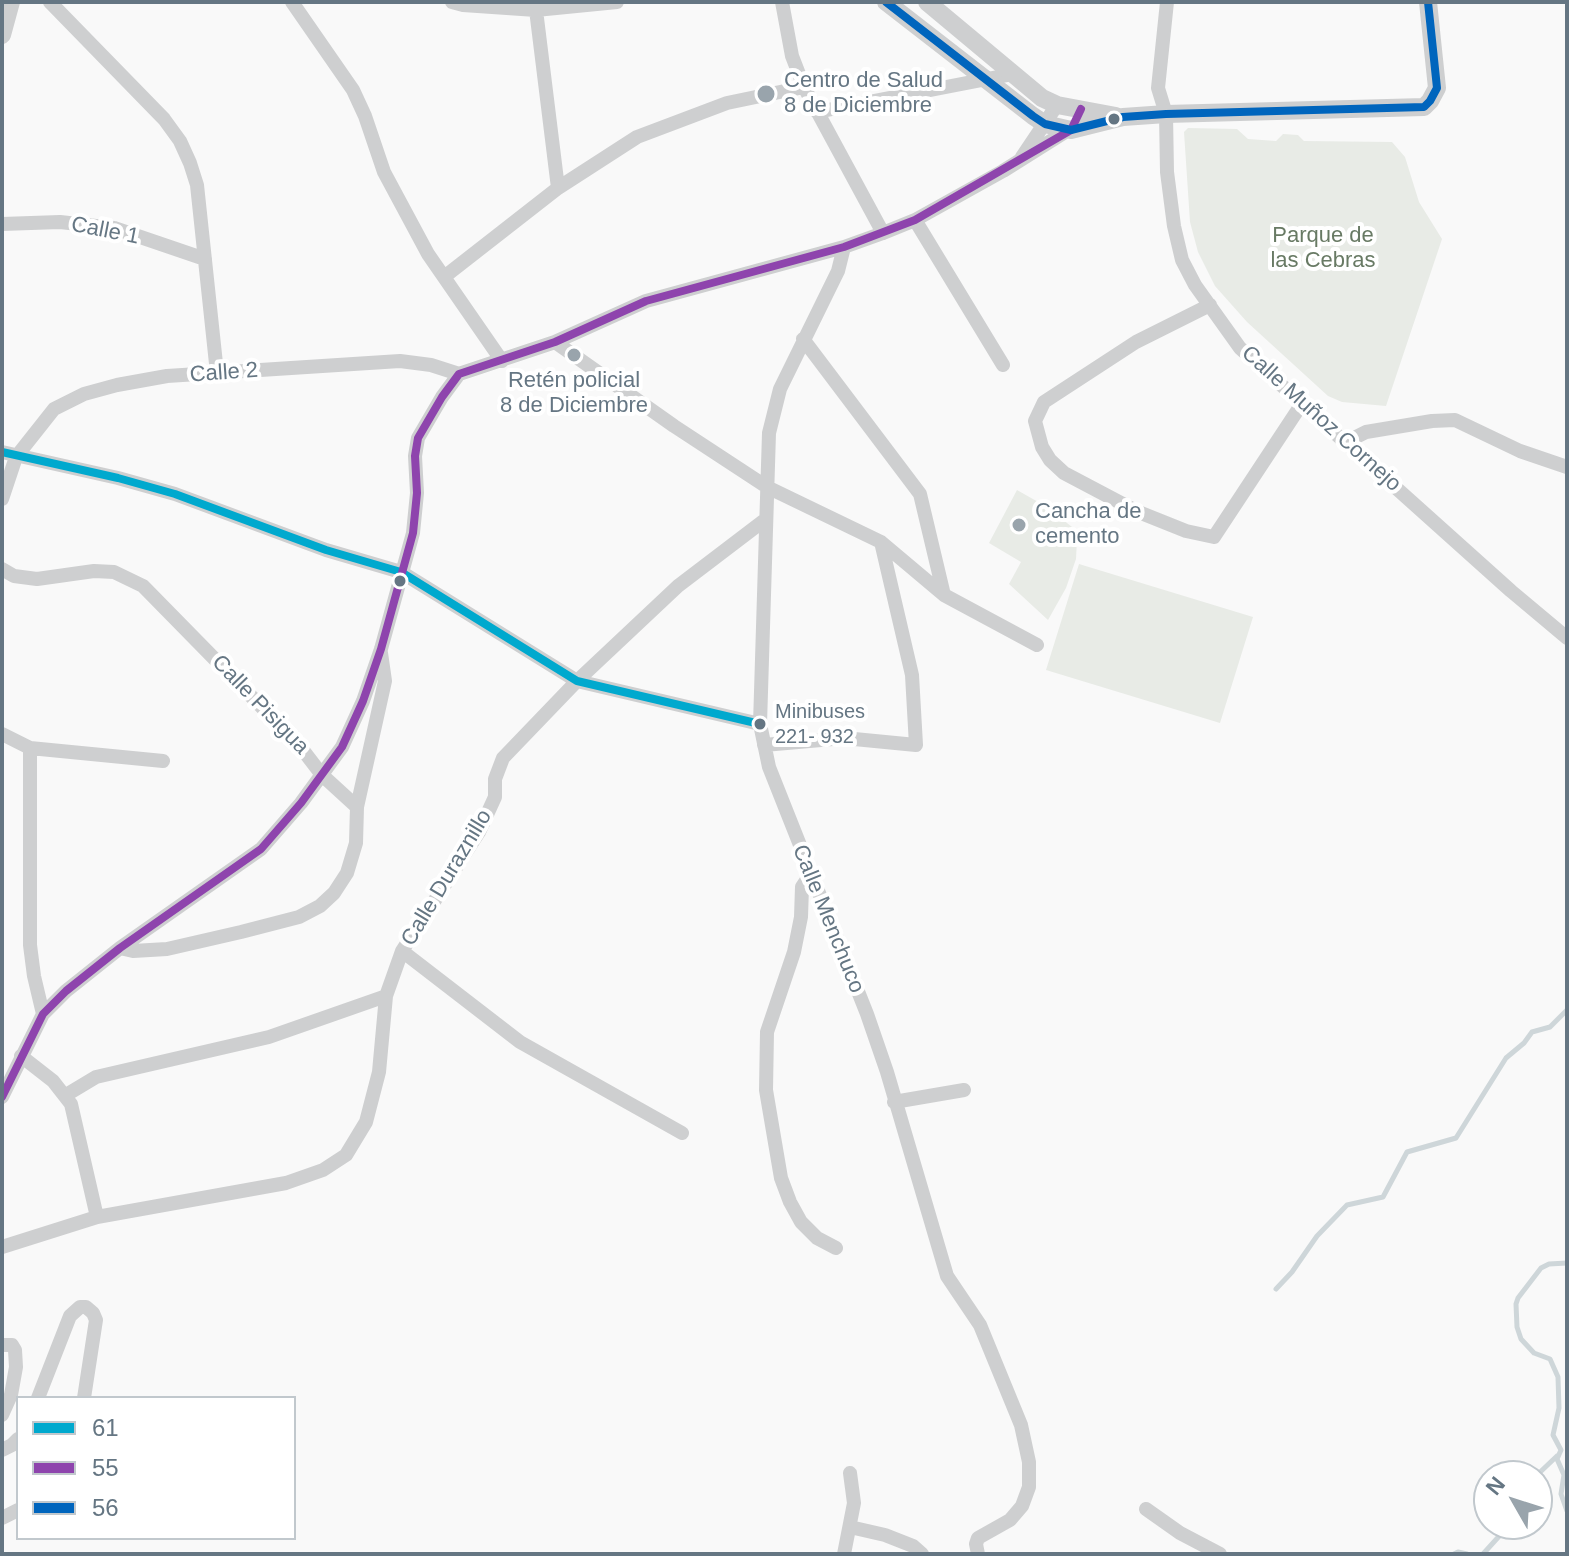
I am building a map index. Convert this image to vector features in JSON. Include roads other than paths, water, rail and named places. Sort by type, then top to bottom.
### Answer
[{"type":"street","points":[[2,35],[11,2]]},
{"type":"street","points":[[50,2],[141,93],[180,141],[197,185],[217,373]]},
{"type":"street","points":[[292,2],[353,90],[384,172],[428,254],[502,361]]},
{"type":"street","points":[[452,2],[536,10],[617,2]]},
{"type":"street","points":[[782,2],[792,56],[804,87],[883,233]]},
{"type":"street","points":[[886,2],[1045,124],[1071,130]]},
{"type":"street","points":[[927,2],[1042,98],[1057,105],[1123,117]]},
{"type":"street","name":"Calle Muñoz Cornejo","points":[[1167,2],[1158,88],[1166,114],[1167,172],[1177,237],[1182,260],[1195,285],[1240,348],[1567,638]]},
{"type":"street","points":[[2,1097],[43,1014],[66,991],[120,948],[261,849],[322,775],[354,722],[381,649],[413,533],[418,438],[459,374],[555,342],[646,301],[844,247],[883,233],[915,220],[1071,130],[1123,117],[1166,114],[1416,108],[1430,101],[1437,88],[1428,2]]},
{"type":"street","points":[[536,10],[558,188]]},
{"type":"street","points":[[817,112],[1013,74]]},
{"type":"street","points":[[444,277],[558,188],[637,137],[727,103],[804,87]]},
{"type":"street","points":[[1019,160],[1057,105]]},
{"type":"street","points":[[1071,130],[1081,109]]},
{"type":"street","points":[[915,220],[1003,365]]},
{"type":"street","name":"Calle 1","points":[[2,224],[60,222],[114,228],[205,259]]},
{"type":"street","name":"Calle Menchuco","points":[[844,247],[838,271],[803,339],[774,408],[769,433],[760,724],[769,767],[867,1014],[947,1276],[980,1325],[1021,1425],[1029,1462],[1029,1487],[1022,1506],[1010,1520],[978,1538],[978,1554]]},
{"type":"street","points":[[1210,305],[1136,342],[1044,402],[1037,411],[1035,421],[1042,447],[1050,460],[1064,473],[1136,511],[1186,531],[1214,537],[1303,402]]},
{"type":"street","points":[[803,339],[920,494],[944,595]]},
{"type":"street","points":[[555,342],[767,487],[881,542],[944,595],[1037,645]]},
{"type":"street","name":"Calle 2","points":[[9,454],[65,402],[117,385],[167,376],[400,361],[431,365],[459,374]]},
{"type":"street","points":[[1346,442],[1366,432],[1455,420],[1520,451],[1567,467]]},
{"type":"street","points":[[2,499],[9,454],[175,494],[326,550],[401,572],[577,681],[760,724]]},
{"type":"street","name":"Calle Duraznillo","points":[[97,1217],[286,1183],[323,1170],[346,1155],[366,1122],[379,1072],[386,996],[402,951],[479,832],[495,797],[495,779],[503,758],[577,681],[678,586],[766,519]]},
{"type":"street","points":[[764,745],[844,738],[916,745],[912,675],[881,542]]},
{"type":"street","name":"Calle Pisigua","points":[[2,569],[14,576],[37,579],[94,571],[114,572],[143,586],[299,745],[322,775],[357,807]]},
{"type":"street","points":[[120,948],[133,951],[167,949],[299,917],[320,906],[347,873],[356,843],[357,807],[385,681],[381,649]]},
{"type":"street","points":[[2,734],[30,748],[163,761]]},
{"type":"street","points":[[30,748],[30,945],[43,1014]]},
{"type":"street","points":[[810,875],[802,887],[801,917],[794,952],[767,1032],[766,1090],[781,1178],[790,1202],[801,1222],[817,1238],[836,1248]]},
{"type":"street","points":[[402,951],[520,1042],[682,1133]]},
{"type":"street","points":[[66,1095],[96,1077],[269,1037],[386,996]]},
{"type":"street","points":[[2,1247],[97,1217],[76,1123],[66,1095],[21,1056]]},
{"type":"street","points":[[894,1102],[964,1090]]},
{"type":"street","points":[[39,1396],[70,1316],[80,1307],[86,1307],[96,1320],[84,1396]]},
{"type":"street","points":[[2,1345],[12,1345],[16,1367],[11,1395],[2,1415]]},
{"type":"street","points":[[844,1554],[854,1503],[850,1473]]},
{"type":"street","points":[[1146,1509],[1180,1533],[1220,1554]]},
{"type":"street","points":[[850,1527],[885,1535],[913,1546],[922,1554]]},
{"type":"waterway","points":[[1276,1289],[1317,1236],[1347,1205],[1383,1197],[1407,1152],[1456,1138],[1506,1058],[1532,1032],[1550,1027],[1567,1010]]},
{"type":"waterway","points":[[1567,1263],[1549,1264],[1541,1268],[1516,1304],[1521,1339],[1534,1353],[1550,1359],[1558,1377],[1559,1408],[1553,1435],[1561,1450],[1557,1459],[1564,1475],[1561,1494],[1567,1511]]},
{"type":"waterway","points":[[1553,1460],[1557,1456]]},
{"type":"waterway","points":[[1483,1554],[1496,1540]]},
{"type":"waterway","points":[[1454,1554],[1467,1554]]},
{"type":"place","name":"Centro de Salud 8 de Diciembre","points":[[766,94]]},
{"type":"place","name":"Retén policial 8 de Diciembre","points":[[574,355]]},
{"type":"place","name":"Cancha de cemento","points":[[1019,525]]},
{"type":"place","name":"Minibuses 221- 932","points":[[760,724]]},
{"type":"park label","name":"Parque de las Cebras","points":[[1323,248]]}]
